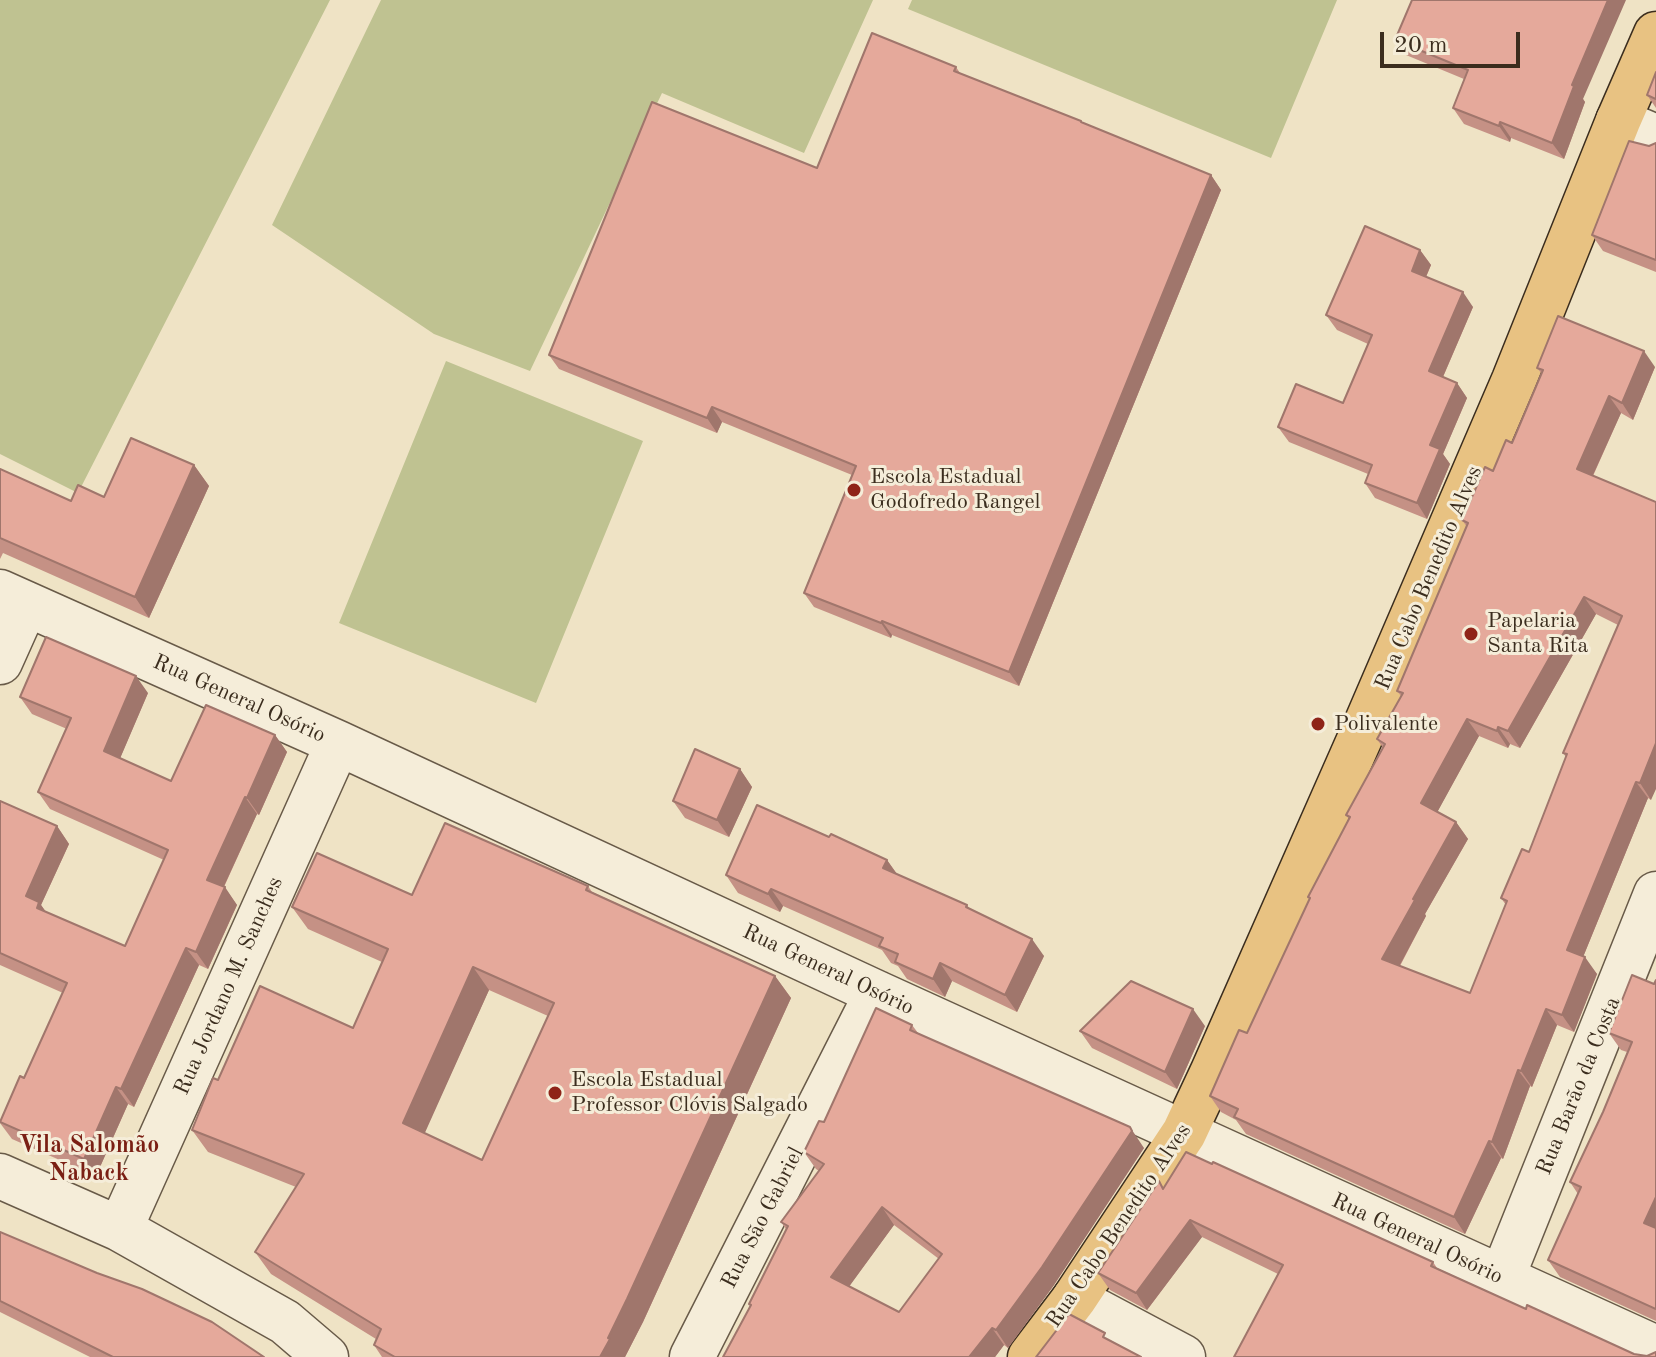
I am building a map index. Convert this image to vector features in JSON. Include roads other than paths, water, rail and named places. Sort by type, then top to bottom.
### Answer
[{"type":"main road","name":"Rua Cabo Benedito Alves","points":[[1030,1357],[1074,1299],[1184,1133],[1514,380],[1637,129],[1656,34]]},
{"type":"street","name":"Rua General Osório","points":[[13,598],[338,743],[1656,1348]]},
{"type":"street","points":[[0,662],[13,598]]},
{"type":"street","name":"Rua Jordano M. Sanches","points":[[120,1229],[338,743]]},
{"type":"street","name":"Rua Barão da Costa","points":[[1502,1278],[1656,894]]},
{"type":"street","name":"Rua São Gabriel","points":[[692,1357],[877,993]]},
{"type":"street","points":[[0,1176],[120,1229],[285,1322],[326,1357]]},
{"type":"street","points":[[1074,1299],[1183,1357]]},
{"type":"place","name":"Escola Estadual Godofredo Rangel","points":[[854,490]]},
{"type":"place","name":"Papelaria Santa Rita","points":[[1471,634]]},
{"type":"place","name":"Polivalente","points":[[1318,724]]},
{"type":"place","name":"Escola Estadual Professor Clóvis Salgado","points":[[555,1093]]},
{"type":"district","name":"Vila Salomão Naback","points":[[89,1160]]}]
